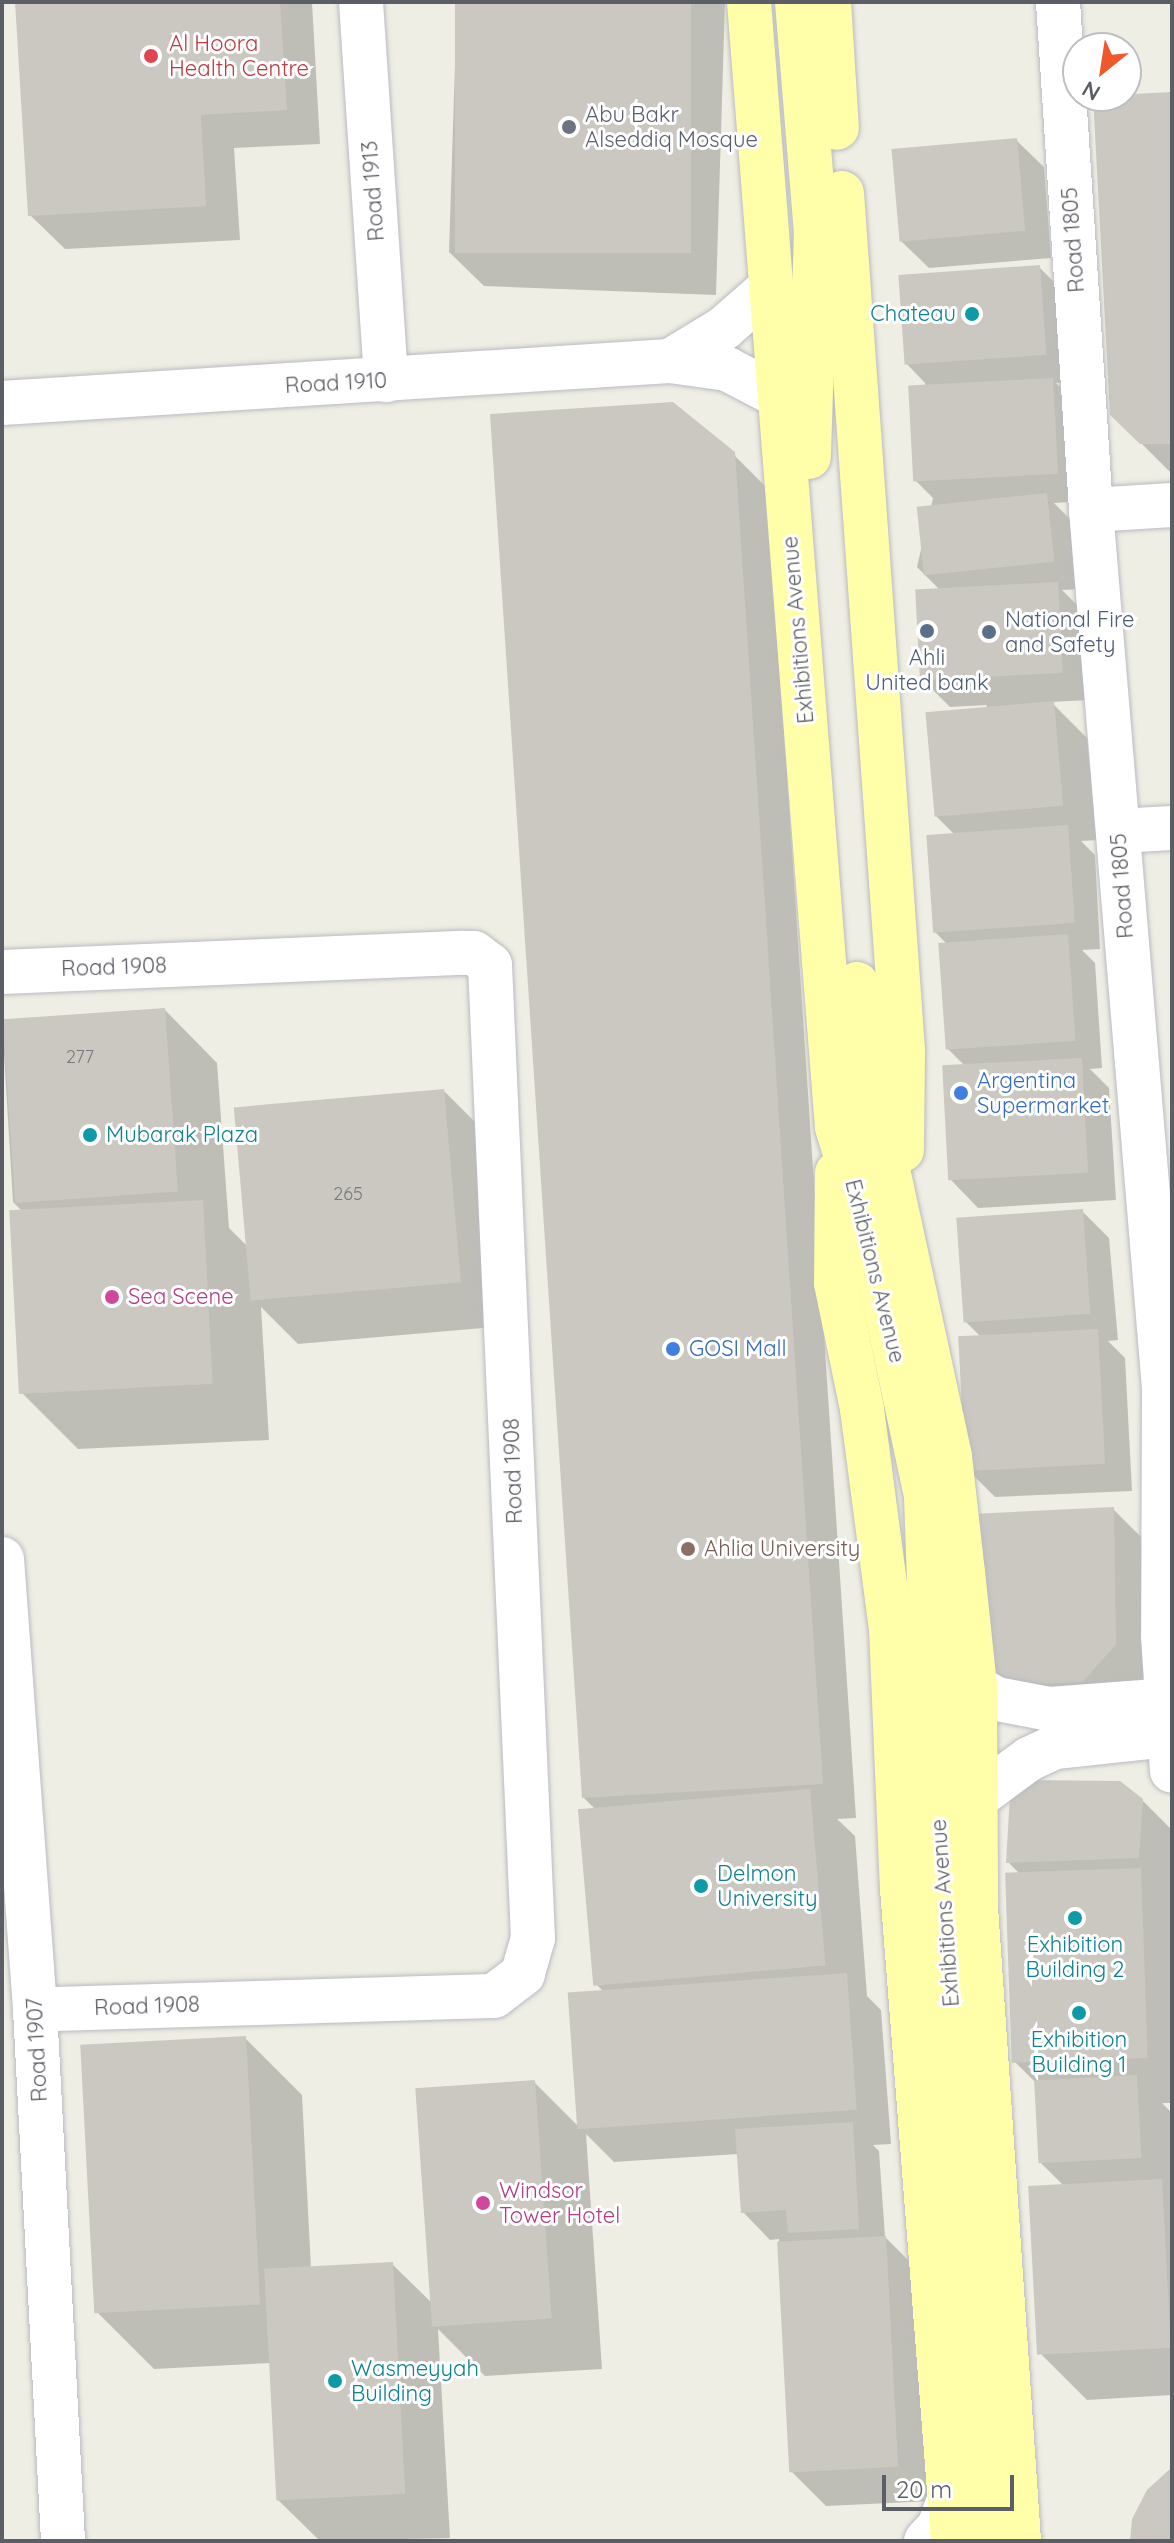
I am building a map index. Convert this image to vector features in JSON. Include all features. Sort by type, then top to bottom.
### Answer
[{"type":"main road","name":"Exhibitions Avenue","points":[[749,2],[777,395],[837,1127],[871,1239],[926,1496],[936,1785],[987,2541]]},
{"type":"main road","name":"Exhibitions Avenue","points":[[797,2],[816,231],[807,438],[863,1054],[950,1457],[975,1687],[972,1801],[1019,2541]]},
{"type":"main road","points":[[829,2],[903,1051],[901,1232]]},
{"type":"main road","points":[[837,1127],[836,1283],[862,1409],[891,1628],[902,1889],[951,2520]]},
{"type":"street","name":"Road 1913","points":[[361,2],[386,380]]},
{"type":"street","name":"Road 1805","points":[[1058,2],[1091,510],[1118,831],[1156,1115],[1168,1389],[1169,1735]]},
{"type":"street","name":"Road 1910","points":[[670,361],[724,328],[771,287]]},
{"type":"street","name":"Road 1910","points":[[2,403],[670,361],[727,369],[777,395]]},
{"type":"street","points":[[1091,510],[1172,505]]},
{"type":"street","points":[[1118,831],[1172,828]]},
{"type":"street","name":"Road 1908","points":[[2,972],[463,953],[474,953],[490,965],[533,1938],[523,1974],[494,1996],[35,2010]]},
{"type":"street","name":"Road 1907","points":[[2,1559],[35,2010],[63,2541]]},
{"type":"street","points":[[975,1687],[997,1699],[1169,1735]]},
{"type":"street","points":[[972,1801],[1029,1759],[1055,1747],[1169,1735]]},
{"type":"street","points":[[926,2541],[951,2520]]},
{"type":"building","name":"Al Hoora Health Centre","points":[[15,2],[280,2],[287,110],[201,115],[206,206],[28,216]]},
{"type":"building","name":"Abu Bakr Alseddiq Mosque","points":[[455,2],[691,2],[691,253],[455,253]]},
{"type":"building","points":[[1172,92],[1172,444],[1140,444],[1110,415],[1094,112],[1142,112],[1142,94]]},
{"type":"building","points":[[1017,138],[1025,231],[900,242],[891,149]]},
{"type":"building","name":"Chateau","points":[[1040,265],[1046,355],[905,365],[898,275]]},
{"type":"building","points":[[1053,378],[1058,474],[913,481],[908,386]]},
{"type":"building","name":"GOSI Mall","points":[[673,402],[735,452],[823,1784],[582,1798],[490,414]]},
{"type":"building","points":[[1047,493],[1054,562],[924,575],[917,507]]},
{"type":"building","name":"National Fire and Safety","points":[[1058,582],[1063,673],[920,680],[915,589]]},
{"type":"building","points":[[1054,701],[1063,806],[935,817],[925,712]]},
{"type":"building","points":[[1068,825],[1075,923],[933,933],[926,835]]},
{"type":"building","points":[[1068,934],[1075,1041],[946,1050],[938,943]]},
{"type":"building","name":"Mubarak Plaza","points":[[165,1008],[178,1192],[15,1203],[2,1019]]},
{"type":"building","points":[[1082,1058],[1088,1173],[948,1180],[942,1065]]},
{"type":"building","points":[[444,1089],[461,1282],[251,1301],[234,1107]]},
{"type":"building","name":"Sea Scene","points":[[203,1200],[213,1384],[19,1394],[9,1210]]},
{"type":"building","points":[[1083,1209],[1090,1314],[964,1323],[956,1218]]},
{"type":"building","points":[[1098,1329],[1105,1464],[965,1471],[958,1336]]},
{"type":"building","points":[[1114,1507],[1116,1644],[1083,1682],[999,1686],[978,1669],[971,1514]]},
{"type":"building","points":[[1029,1780],[1120,1781],[1143,1799],[1139,1858],[1006,1863],[1010,1795]]},
{"type":"building","name":"Delmon University","points":[[810,1789],[825,1965],[593,1986],[578,1809]]},
{"type":"building","points":[[1141,1868],[1148,2058],[1012,2063],[1005,1873]]},
{"type":"building","points":[[847,1973],[857,2110],[577,2129],[568,1993]]},
{"type":"building","points":[[246,2036],[260,2305],[94,2313],[80,2045]]},
{"type":"building","points":[[1137,2075],[1141,2158],[1038,2163],[1034,2080]]},
{"type":"building","name":"Windsor Tower Hotel","points":[[535,2080],[552,2318],[432,2327],[415,2088]]},
{"type":"building","points":[[853,2122],[859,2229],[788,2233],[786,2210],[741,2213],[735,2129]]},
{"type":"building","points":[[1162,2179],[1171,2348],[1037,2355],[1028,2186]]},
{"type":"building","points":[[886,2236],[898,2467],[789,2472],[777,2242]]},
{"type":"building","name":"Wasmeyyah Building","points":[[393,2262],[405,2494],[276,2500],[264,2269]]},
{"type":"building","points":[[1172,2467],[1172,2541],[1130,2541],[1132,2519],[1147,2490]]},
{"type":"place","name":"Al Hoora Health Centre","points":[[151,56]]},
{"type":"place","name":"Abu Bakr Alseddiq Mosque","points":[[569,127]]},
{"type":"place","name":"Chateau","points":[[972,314]]},
{"type":"place","name":"Ahli United bank","points":[[927,631]]},
{"type":"place","name":"National Fire and Safety","points":[[989,632]]},
{"type":"place","name":"Argentina Supermarket","points":[[961,1093]]},
{"type":"place","name":"Mubarak Plaza","points":[[90,1135]]},
{"type":"place","name":"Sea Scene","points":[[112,1297]]},
{"type":"place","name":"GOSI Mall","points":[[673,1349]]},
{"type":"place","name":"Ahlia University","points":[[688,1549]]},
{"type":"place","name":"Delmon University","points":[[701,1886]]},
{"type":"place","name":"Exhibition Building 2","points":[[1075,1918]]},
{"type":"place","name":"Exhibition Building 1","points":[[1079,2013]]},
{"type":"place","name":"Windsor Tower Hotel","points":[[483,2203]]},
{"type":"place","name":"Wasmeyyah Building","points":[[335,2381]]}]
